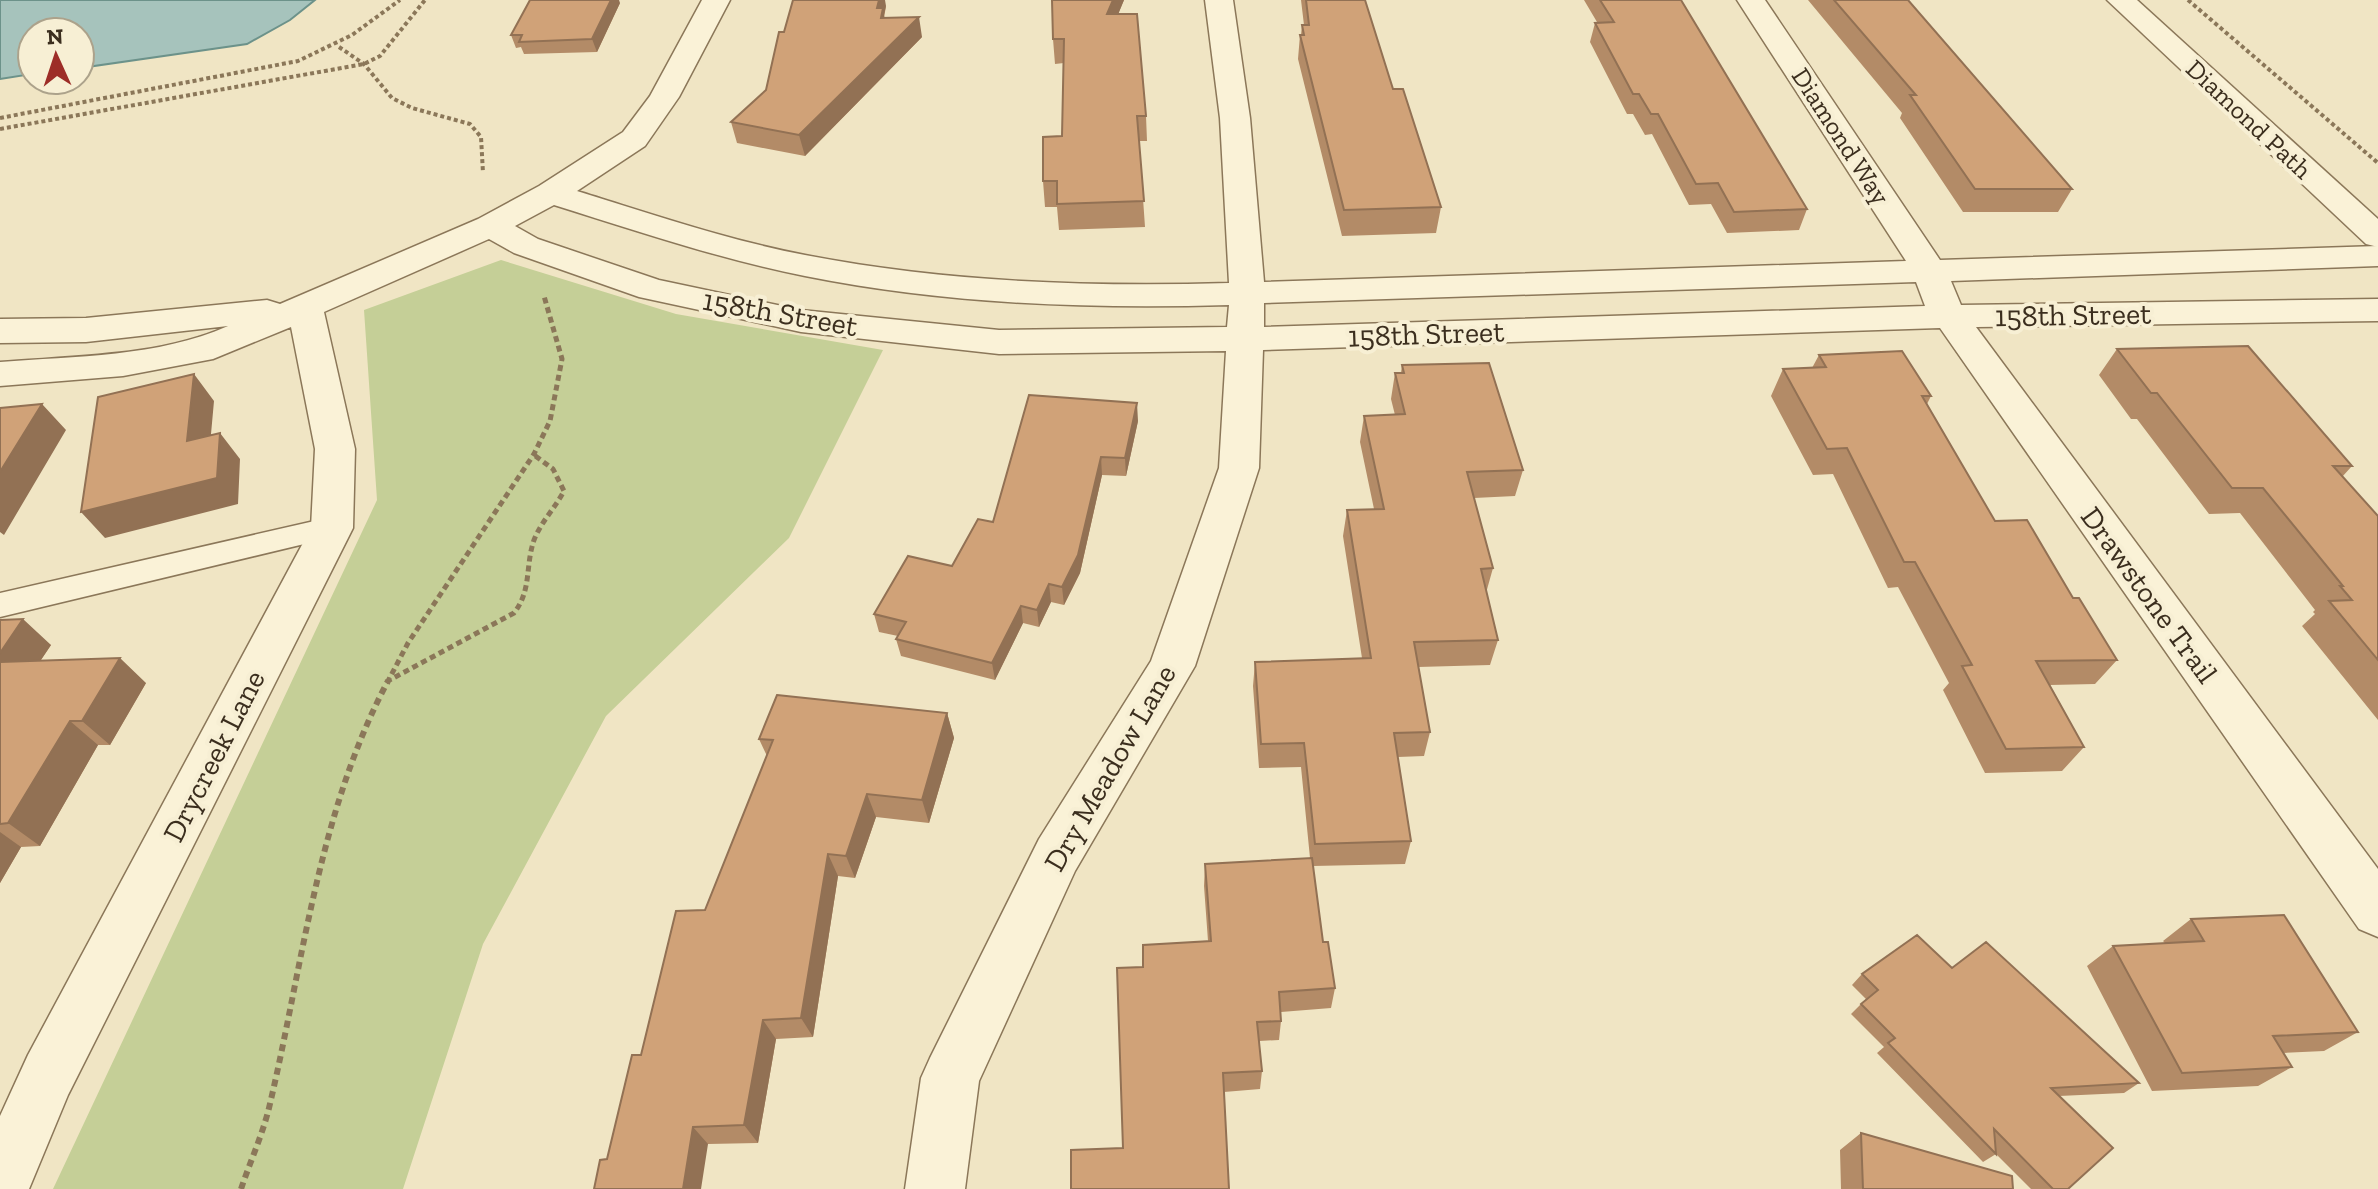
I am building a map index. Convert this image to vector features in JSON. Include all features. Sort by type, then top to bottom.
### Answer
[{"type":"street","points":[[0,374],[123,364],[213,347],[490,226],[551,193],[634,139],[664,97],[716,0]]},
{"type":"street","name":"Dry Meadow Lane","points":[[935,1189],[950,1078],[1057,855],[1172,666],[1239,468],[1247,293],[1235,118],[1219,0]]},
{"type":"street","name":"Diamond Way","points":[[1751,0],[1931,272]]},
{"type":"street","name":"Diamond Path","points":[[2121,0],[2378,237]]},
{"type":"street","name":"158th Street","points":[[551,193],[704,240],[841,272],[1019,294],[1127,297],[2378,256]]},
{"type":"street","name":"158th Street","points":[[490,226],[526,246],[651,289],[801,321],[999,342],[1245,339],[1952,316],[2378,310]]},
{"type":"street","name":"Drawstone Trail","points":[[1931,272],[1937,296],[2378,912]]},
{"type":"street","points":[[0,331],[86,330],[305,307]]},
{"type":"street","name":"Drycreek Lane","points":[[0,1185],[48,1075],[332,528],[335,449],[305,307]]},
{"type":"lane","points":[[0,605],[332,528]]},
{"type":"path","points":[[0,118],[298,61],[338,46],[376,22],[400,0]]},
{"type":"path","points":[[0,129],[364,64],[380,56],[425,0]]},
{"type":"path","points":[[2188,0],[2378,163]]},
{"type":"path","points":[[338,46],[364,64],[392,98],[412,108],[470,124],[481,137],[483,173]]},
{"type":"path","points":[[241,1189],[268,1112],[339,799],[361,732],[385,682],[534,454],[550,421],[562,359],[543,292]]},
{"type":"path","points":[[385,682],[514,613],[524,602],[531,578],[531,549],[564,491],[553,469],[534,454]]},
{"type":"green space","points":[[501,260],[676,314],[883,350],[789,538],[606,716],[483,944],[403,1189],[53,1189],[377,500],[364,310]]},
{"type":"water","points":[[0,0],[315,0],[290,20],[247,44],[96,66],[96,16],[16,16],[16,76],[0,79]]},
{"type":"building","points":[[530,0],[611,0],[592,39],[519,42],[522,35],[511,35]]},
{"type":"building","points":[[793,0],[879,0],[877,8],[883,8],[881,18],[919,17],[799,135],[731,122],[766,90],[779,32],[784,32]]},
{"type":"building","points":[[1052,0],[1113,0],[1107,14],[1137,14],[1146,116],[1137,116],[1144,201],[1057,204],[1057,181],[1043,181],[1043,137],[1062,136],[1064,39],[1053,39]]},
{"type":"building","points":[[1306,0],[1365,0],[1393,89],[1403,89],[1441,207],[1344,210],[1300,35],[1304,35],[1302,25],[1309,25]]},
{"type":"building","points":[[1600,0],[1681,0],[1807,209],[1734,212],[1718,183],[1696,184],[1658,114],[1651,114],[1639,94],[1633,94],[1595,23],[1614,22]]},
{"type":"building","points":[[1834,0],[1908,0],[2072,189],[1975,189],[1910,95],[1916,95]]},
{"type":"building","points":[[2248,346],[2352,466],[2333,466],[2378,516],[2378,660],[2329,601],[2352,600],[2340,586],[2343,586],[2263,488],[2232,488],[2157,393],[2151,393],[2117,349]]},
{"type":"building","points":[[1902,351],[1931,396],[1922,396],[1995,521],[2027,520],[2073,598],[2079,598],[2117,660],[2036,661],[2084,747],[2006,749],[1962,666],[1972,665],[1915,562],[1904,562],[1847,448],[1827,449],[1783,369],[1826,367],[1819,355]]},
{"type":"building","points":[[1489,363],[1523,470],[1467,472],[1493,568],[1481,569],[1498,640],[1414,642],[1430,732],[1394,733],[1411,841],[1315,844],[1304,743],[1261,744],[1255,662],[1371,658],[1347,510],[1384,509],[1364,416],[1405,414],[1395,373],[1404,373],[1402,365]]},
{"type":"building","points":[[194,374],[187,441],[220,433],[217,478],[81,512],[98,397]]},
{"type":"building","points":[[1029,395],[1137,403],[1125,458],[1101,457],[1078,555],[1062,587],[1049,584],[1037,610],[1021,606],[992,663],[896,639],[906,622],[874,614],[908,556],[952,566],[978,519],[993,522]]},
{"type":"building","points":[[42,404],[0,472],[0,408]]},
{"type":"building","points":[[23,619],[0,653],[0,620]]},
{"type":"building","points":[[120,658],[82,721],[70,721],[8,823],[0,824],[0,662]]},
{"type":"building","points":[[777,695],[947,713],[922,800],[867,794],[846,856],[828,854],[801,1018],[763,1020],[744,1125],[693,1127],[683,1189],[594,1189],[600,1160],[607,1159],[632,1055],[641,1055],[676,911],[705,910],[773,740],[759,739]]},
{"type":"building","points":[[1312,858],[1323,942],[1328,942],[1335,988],[1279,992],[1281,1021],[1257,1022],[1262,1071],[1223,1073],[1229,1189],[1071,1189],[1071,1150],[1123,1148],[1117,968],[1143,967],[1143,945],[1211,941],[1205,864]]},
{"type":"building","points":[[2284,915],[2358,1032],[2273,1036],[2292,1067],[2182,1073],[2113,946],[2204,941],[2191,919]]},
{"type":"building","points":[[1917,935],[1952,968],[1986,942],[2139,1083],[2051,1088],[2113,1148],[2068,1189],[2053,1189],[1994,1129],[1996,1154],[1888,1043],[1895,1038],[1861,1004],[1878,990],[1862,974]]},
{"type":"building","points":[[1861,1133],[2012,1176],[2013,1189],[1863,1189]]}]
